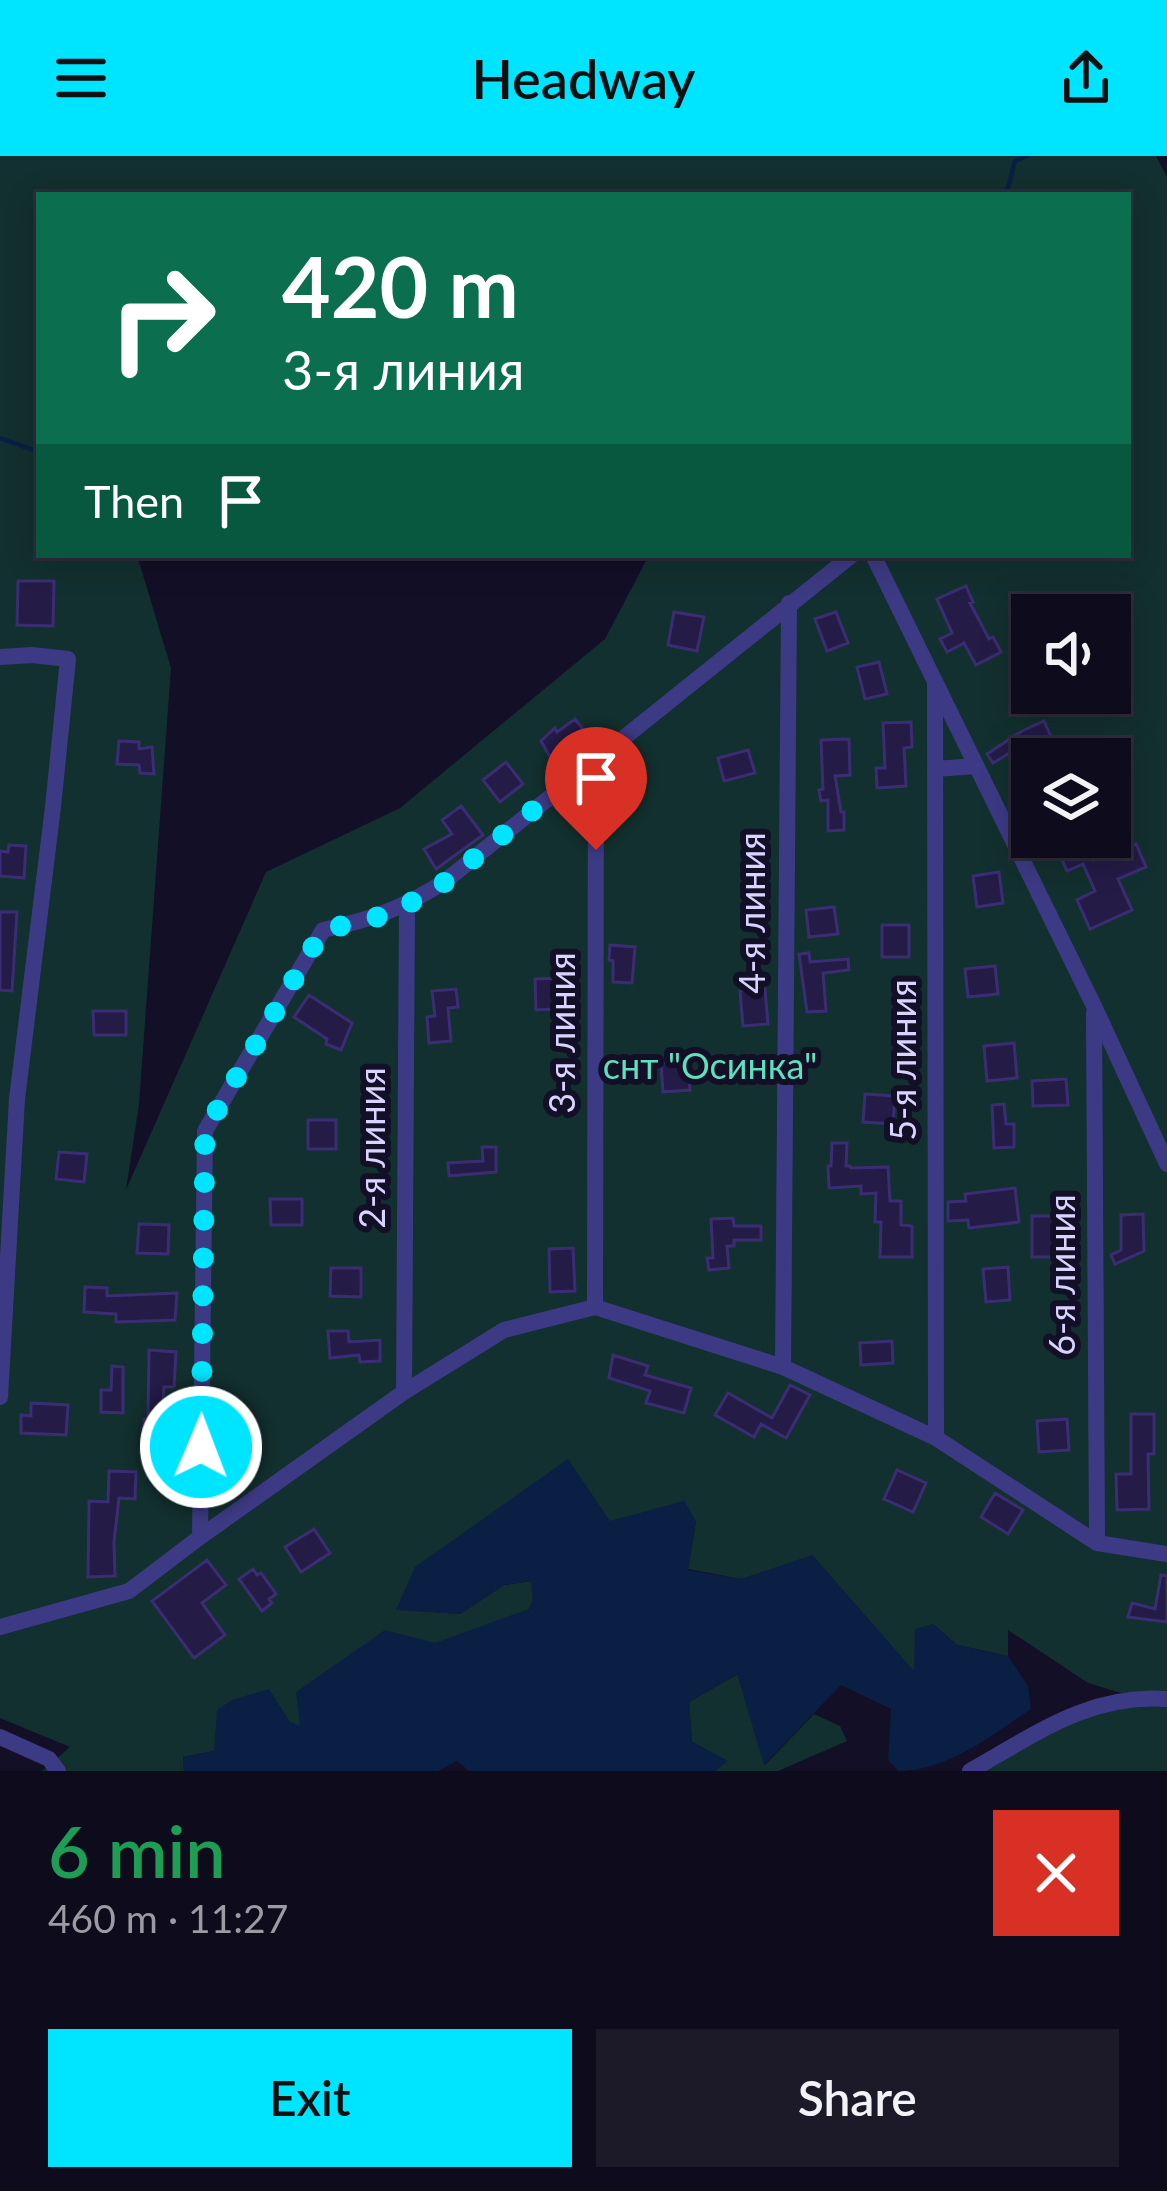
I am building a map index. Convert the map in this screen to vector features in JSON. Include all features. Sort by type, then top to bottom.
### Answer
[{"type":"street","points":[[200,1537],[205,1131],[323,930],[372,919],[445,882],[848,558]]},
{"type":"street","points":[[874,558],[1167,1163]]},
{"type":"street","name":"4-я линия","points":[[783,1367],[789,603]]},
{"type":"street","points":[[0,657],[68,659],[17,1099],[0,1397]]},
{"type":"street","name":"5-я линия","points":[[935,683],[935,1438]]},
{"type":"street","name":"3-я линия","points":[[595,1307],[596,759]]},
{"type":"street","points":[[935,770],[976,766]]},
{"type":"street","name":"2-я линия","points":[[404,1392],[407,905]]},
{"type":"street","name":"6-я линия","points":[[1094,1006],[1097,1544]]},
{"type":"street","points":[[0,1627],[129,1591],[404,1392],[505,1330],[595,1307],[783,1367],[935,1438],[1097,1544],[1167,1554]]},
{"type":"street","points":[[970,1771],[1077,1711],[1134,1697],[1167,1699]]},
{"type":"street","points":[[0,1737],[50,1759],[58,1771]]},
{"type":"green space","name":"снт \"Осинка\"","points":[[0,156],[1156,156],[1167,177],[1167,1771],[970,1771],[1131,1696],[1088,1683],[1008,1630],[1008,1656],[957,1645],[933,1624],[915,1673],[813,1556],[741,1579],[688,1569],[696,1521],[396,1609],[460,1614],[504,1585],[532,1581],[529,1609],[301,1727],[290,1722],[214,1751],[183,1757],[184,1771],[42,1771],[70,1747],[0,1718]],"holes":[[[36,192],[1131,192],[1131,558],[647,558],[605,639],[400,808],[266,872],[126,1190],[139,1104],[171,668],[138,558],[36,558]]]},
{"type":"green space","points":[[738,1674],[765,1765],[814,1714],[840,1726],[847,1741],[778,1771],[715,1771],[727,1761],[692,1742],[689,1702]]},
{"type":"water","points":[[568,1459],[610,1521],[684,1501],[696,1521],[688,1570],[741,1579],[812,1555],[914,1671],[915,1629],[933,1624],[957,1645],[1008,1656],[1028,1686],[1031,1709],[952,1758],[899,1771],[888,1760],[891,1709],[841,1685],[764,1765],[737,1674],[689,1702],[692,1742],[728,1761],[715,1771],[469,1771],[457,1761],[438,1771],[184,1771],[183,1757],[214,1751],[217,1710],[232,1700],[269,1689],[290,1722],[300,1726],[296,1692],[385,1630],[435,1643],[529,1609],[531,1581],[504,1585],[460,1614],[396,1610],[415,1567]]},
{"type":"building","points":[[18,581],[54,581],[53,626],[17,625]]},
{"type":"building","points":[[966,586],[989,639],[993,637],[1001,652],[976,665],[964,643],[947,652],[940,639],[952,633],[937,599]]},
{"type":"building","points":[[674,612],[704,617],[697,651],[668,645]]},
{"type":"building","points":[[836,612],[848,643],[827,651],[815,619]]},
{"type":"building","points":[[879,662],[887,694],[865,699],[857,667]]},
{"type":"building","points":[[575,719],[586,733],[550,757],[541,741]]},
{"type":"building","points":[[1044,721],[1052,738],[1011,738]]},
{"type":"building","points":[[911,722],[912,747],[904,748],[906,786],[877,788],[876,768],[885,768],[883,723]]},
{"type":"building","points":[[1011,738],[1011,752],[993,763],[987,754]]},
{"type":"building","points":[[849,739],[850,775],[835,776],[844,830],[828,831],[828,800],[821,801],[819,790],[823,789],[821,740]]},
{"type":"building","points":[[119,741],[139,742],[139,749],[152,747],[154,774],[140,773],[139,765],[117,764]]},
{"type":"building","points":[[748,750],[755,773],[724,781],[718,758]]},
{"type":"building","points":[[506,762],[523,784],[500,802],[483,780]]},
{"type":"building","points":[[461,806],[483,835],[436,869],[424,849],[452,834],[442,820]]},
{"type":"building","points":[[1136,844],[1146,867],[1118,879],[1132,910],[1090,929],[1077,900],[1095,891],[1083,864],[1067,871],[1061,858],[1131,858],[1131,846]]},
{"type":"building","points":[[9,845],[26,846],[24,878],[0,876],[0,851],[8,852]]},
{"type":"building","points":[[999,872],[1003,903],[977,907],[973,876]]},
{"type":"building","points":[[834,907],[838,934],[809,937],[806,910]]},
{"type":"building","points":[[0,912],[17,912],[12,991],[0,990]]},
{"type":"building","points":[[882,925],[909,925],[909,957],[882,957]]},
{"type":"building","points":[[610,945],[635,947],[632,983],[613,982]]},
{"type":"building","points":[[809,953],[810,962],[848,959],[849,970],[823,973],[826,1011],[807,1012],[799,954]]},
{"type":"building","points":[[995,966],[998,994],[968,997],[965,969]]},
{"type":"building","points":[[567,978],[568,1008],[536,1010],[535,979]]},
{"type":"building","points":[[456,989],[458,1007],[448,1008],[451,1041],[429,1043],[427,1017],[435,1016],[432,991]]},
{"type":"building","points":[[765,989],[768,1024],[743,1026],[740,991]]},
{"type":"building","points":[[309,995],[352,1023],[341,1050],[326,1044],[327,1039],[294,1017]]},
{"type":"building","points":[[93,1011],[126,1011],[126,1035],[94,1035]]},
{"type":"building","points":[[1014,1043],[1017,1078],[987,1081],[984,1046]]},
{"type":"building","points":[[688,1061],[690,1090],[663,1092],[661,1063]]},
{"type":"building","points":[[1066,1079],[1068,1105],[1033,1106],[1032,1081]]},
{"type":"building","points":[[865,1094],[895,1096],[893,1124],[863,1122]]},
{"type":"building","points":[[1004,1104],[1006,1124],[1014,1124],[1014,1147],[994,1148],[992,1105]]},
{"type":"building","points":[[308,1120],[336,1120],[336,1149],[308,1149]]},
{"type":"building","points":[[832,1143],[847,1143],[846,1166],[888,1167],[890,1201],[901,1201],[901,1225],[912,1226],[912,1257],[880,1257],[876,1193],[861,1194],[861,1186],[829,1188]]},
{"type":"building","points":[[482,1147],[496,1147],[496,1172],[449,1176],[448,1163],[483,1161]]},
{"type":"building","points":[[59,1152],[87,1154],[84,1182],[56,1179]]},
{"type":"building","points":[[1015,1188],[1019,1222],[969,1228],[968,1220],[948,1221],[948,1202],[966,1201],[965,1194]]},
{"type":"building","points":[[270,1199],[302,1199],[302,1225],[271,1225]]},
{"type":"building","points":[[1143,1214],[1144,1251],[1115,1264],[1111,1255],[1121,1250],[1121,1215]]},
{"type":"building","points":[[1032,1216],[1057,1216],[1056,1257],[1032,1257]]},
{"type":"building","points":[[733,1218],[734,1226],[761,1226],[761,1240],[734,1240],[734,1246],[727,1246],[729,1268],[709,1270],[711,1219]]},
{"type":"building","points":[[139,1224],[169,1225],[168,1254],[137,1253]]},
{"type":"building","points":[[573,1248],[575,1291],[550,1292],[549,1249]]},
{"type":"building","points":[[1008,1267],[1010,1300],[986,1302],[983,1269]]},
{"type":"building","points":[[331,1268],[361,1268],[361,1297],[330,1296]]},
{"type":"building","points":[[85,1287],[107,1288],[107,1296],[177,1293],[175,1320],[116,1322],[116,1314],[84,1312]]},
{"type":"building","points":[[328,1331],[348,1331],[349,1342],[380,1340],[380,1361],[360,1362],[359,1355],[330,1358]]},
{"type":"building","points":[[892,1341],[893,1363],[861,1365],[860,1343]]},
{"type":"building","points":[[149,1350],[176,1352],[174,1387],[164,1387],[162,1420],[174,1420],[174,1448],[143,1447]]},
{"type":"building","points":[[613,1355],[648,1366],[645,1375],[691,1388],[684,1413],[646,1403],[650,1391],[609,1378]]},
{"type":"building","points":[[112,1366],[123,1367],[123,1413],[101,1412],[101,1390],[111,1390]]},
{"type":"building","points":[[790,1385],[810,1395],[786,1438],[761,1424],[754,1437],[715,1415],[728,1393],[772,1418]]},
{"type":"building","points":[[31,1403],[68,1405],[66,1435],[21,1433],[21,1415],[31,1416]]},
{"type":"building","points":[[1131,1414],[1154,1414],[1154,1454],[1148,1454],[1149,1509],[1117,1510],[1116,1474],[1131,1474]]},
{"type":"building","points":[[1067,1419],[1069,1450],[1039,1452],[1037,1421]]},
{"type":"building","points":[[897,1470],[926,1483],[913,1512],[884,1499]]},
{"type":"building","points":[[109,1471],[136,1472],[135,1499],[119,1498],[115,1576],[88,1577],[89,1501],[108,1502]]},
{"type":"building","points":[[995,1493],[1023,1510],[1008,1534],[981,1517]]},
{"type":"building","points":[[314,1529],[330,1553],[301,1572],[285,1547]]},
{"type":"building","points":[[207,1560],[226,1585],[202,1603],[225,1635],[194,1658],[152,1601]]},
{"type":"building","points":[[253,1569],[276,1594],[262,1611],[239,1579]]},
{"type":"building","points":[[1161,1575],[1167,1576],[1167,1622],[1128,1617],[1132,1603],[1155,1609]]},
{"type":"waterway","points":[[1003,192],[1015,161],[1027,156]]},
{"type":"waterway","points":[[0,438],[36,451]]},
{"type":"route","points":[[201,1447],[205,1131],[323,930],[372,919],[445,882],[596,759],[596,850]]}]
